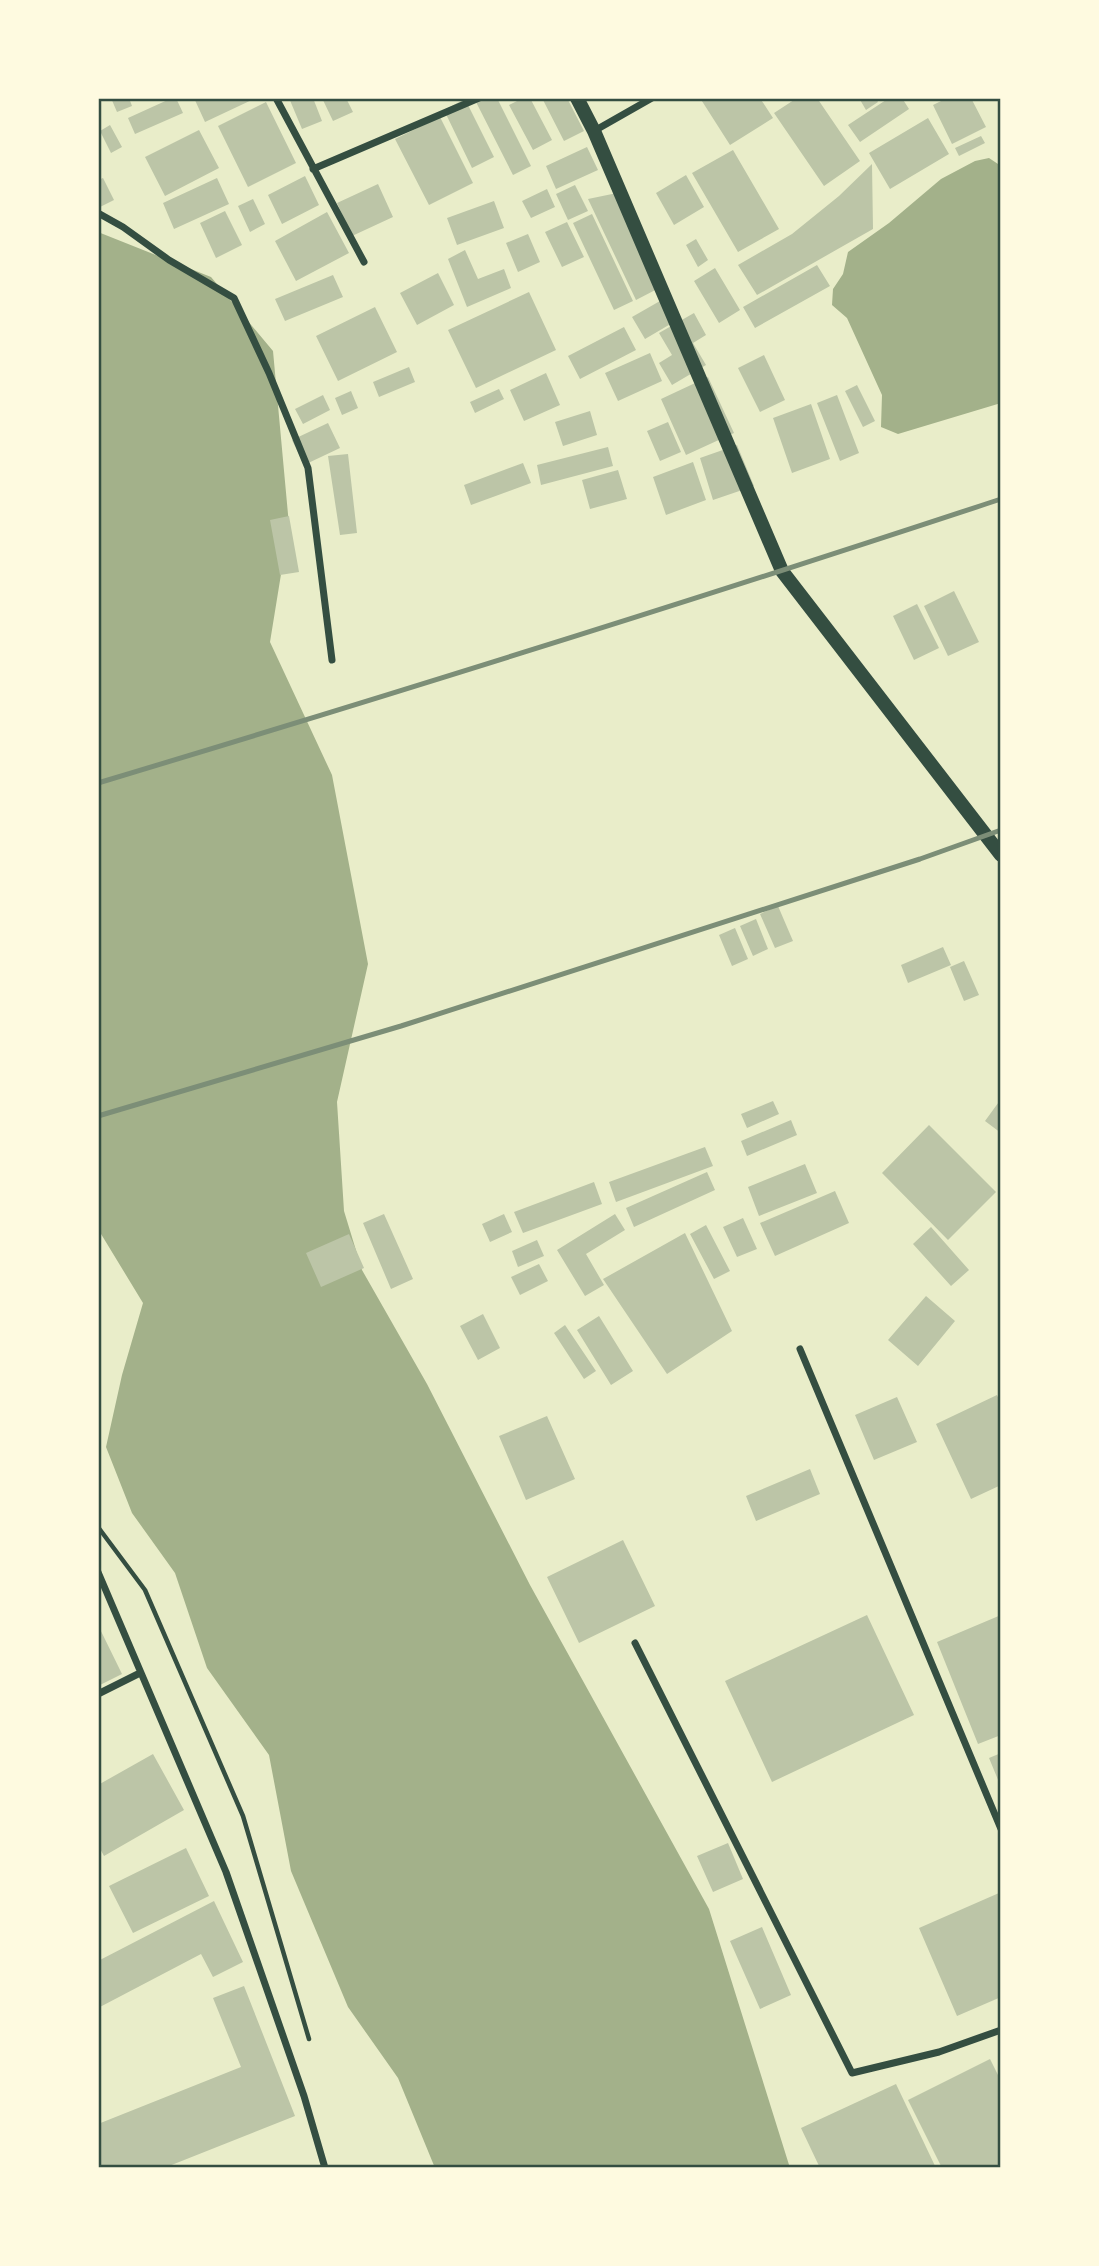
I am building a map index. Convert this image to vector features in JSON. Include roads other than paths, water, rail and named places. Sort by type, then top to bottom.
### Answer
[{"type":"main road","points":[[577,98],[594,131],[782,571],[1001,855]]},
{"type":"street","points":[[276,98],[364,262]]},
{"type":"street","points":[[313,169],[480,98]]},
{"type":"street","points":[[594,131],[652,98]]},
{"type":"street","points":[[98,214],[123,226],[169,260],[234,298],[269,373],[308,468],[332,660]]},
{"type":"street","points":[[800,1349],[1001,1829]]},
{"type":"street","points":[[98,1572],[226,1872],[304,2096],[325,2168]]},
{"type":"street","points":[[635,1643],[852,2073],[939,2052],[1001,2030]]},
{"type":"street","points":[[98,1694],[140,1673]]},
{"type":"railway","points":[[98,783],[550,644],[1001,499]]},
{"type":"railway","points":[[98,1116],[401,1026],[920,859],[1001,830]]}]
